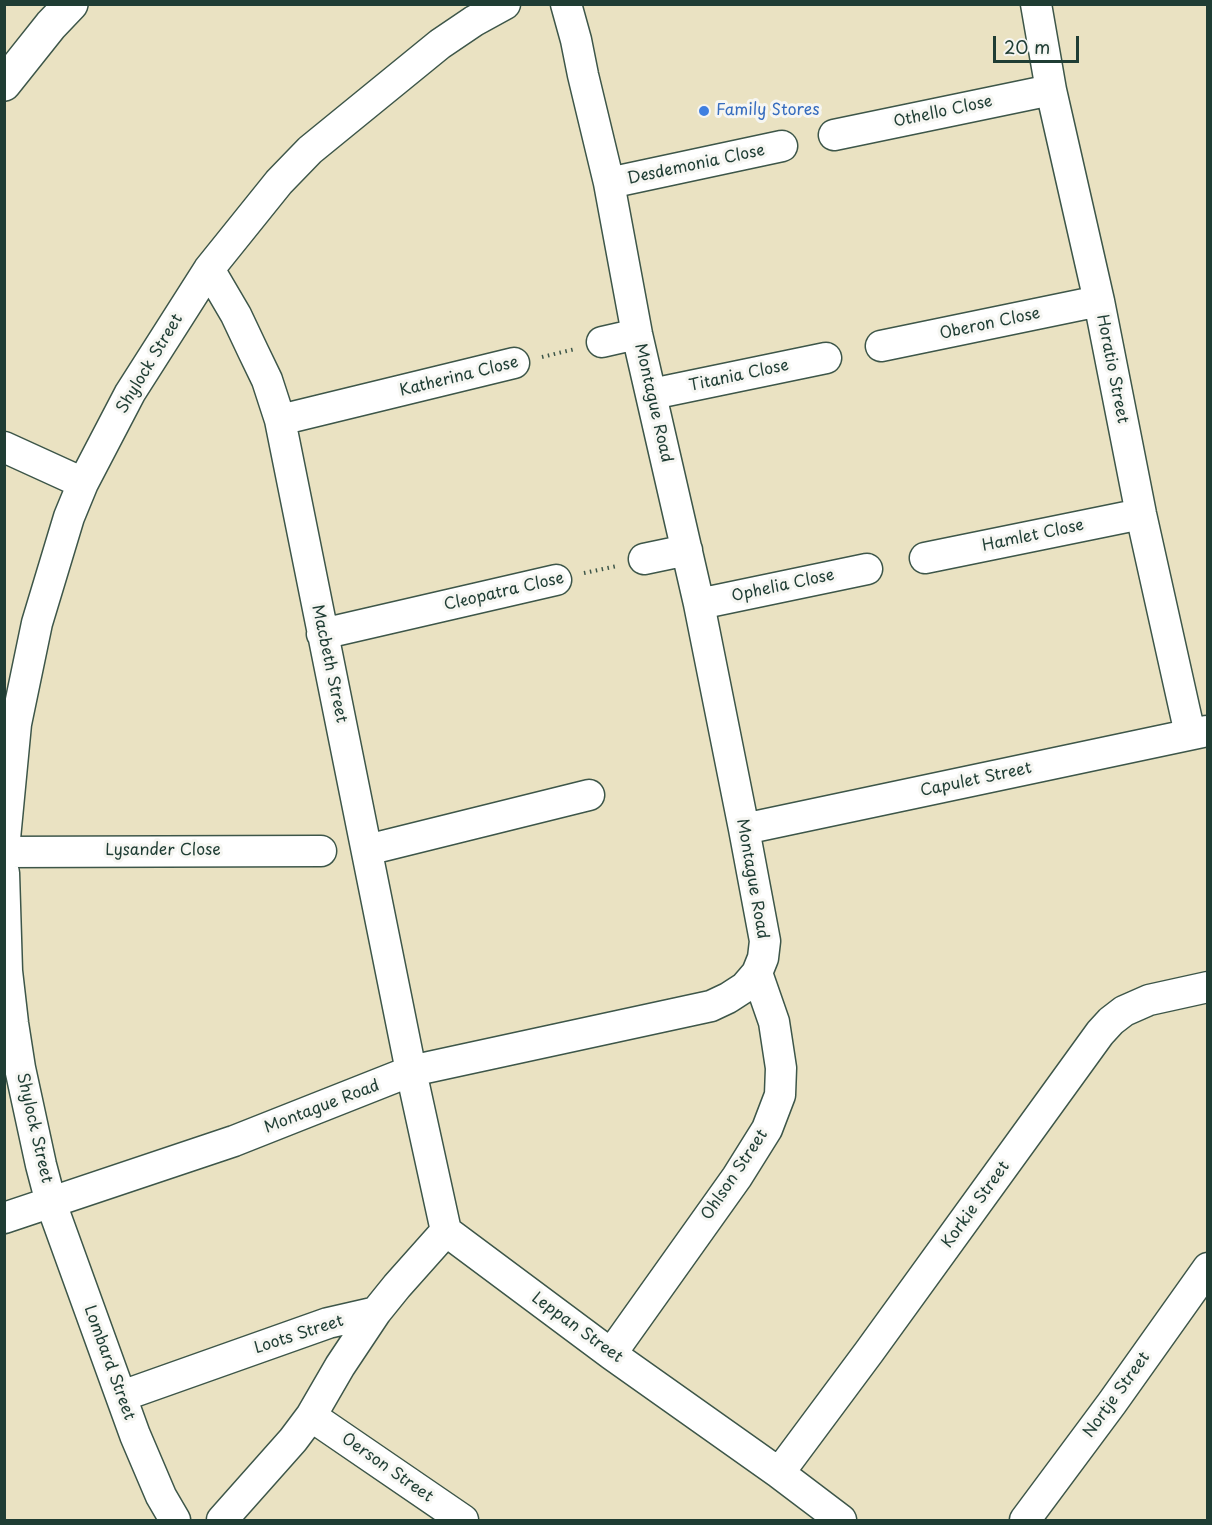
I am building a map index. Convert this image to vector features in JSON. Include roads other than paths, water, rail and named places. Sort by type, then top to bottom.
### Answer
[{"type":"street","points":[[4,84],[51,25],[71,4]]},
{"type":"street","name":"Shylock Street","points":[[4,850],[16,724],[37,622],[69,517],[83,483],[130,393],[209,269],[279,182],[310,150],[440,44],[505,4]]},
{"type":"street","name":"Montague Road","points":[[4,1218],[234,1141],[411,1071],[711,1006],[745,987],[757,974],[763,958],[765,940],[744,829],[699,604],[637,334],[609,183],[566,4]]},
{"type":"street","name":"Horatio Street","points":[[1036,4],[1052,90],[1099,301],[1141,514],[1199,732]]},
{"type":"street","name":"Othello Close","points":[[834,135],[1052,90]]},
{"type":"street","name":"Desdemonia Close","points":[[609,183],[782,146]]},
{"type":"street","name":"Macbeth Street","points":[[209,269],[236,315],[262,370],[280,420],[411,1071]]},
{"type":"street","name":"Oberon Close","points":[[881,346],[1099,301]]},
{"type":"street","points":[[602,342],[637,334]]},
{"type":"street","name":"Titania Close","points":[[652,394],[826,358]]},
{"type":"street","name":"Katherina Close","points":[[280,420],[514,363]]},
{"type":"street","points":[[4,447],[83,483]]},
{"type":"street","name":"Hamlet Close","points":[[925,558],[1141,514]]},
{"type":"street","points":[[644,559],[687,550]]},
{"type":"street","name":"Ophelia Close","points":[[699,604],[867,569]]},
{"type":"street","name":"Cleopatra Close","points":[[322,634],[556,580]]},
{"type":"street","name":"Capulet Street","points":[[744,829],[1199,732]]},
{"type":"street","points":[[367,850],[589,795]]},
{"type":"street","name":"Lysander Close","points":[[4,850],[321,850]]},
{"type":"street","name":"Shylock Street","points":[[4,873],[7,971],[20,1068],[51,1203]]},
{"type":"street","name":"Ohlson Street","points":[[611,1354],[737,1176],[767,1129],[780,1095],[782,1068],[774,1022],[757,974]]},
{"type":"street","name":"Korkie Street","points":[[779,1473],[1100,1033],[1124,1011],[1149,1000],[1208,987]]},
{"type":"street","points":[[222,1521],[293,1440],[311,1416],[340,1366],[376,1312],[446,1232],[411,1071]]},
{"type":"street","name":"Lombard Street","points":[[51,1203],[135,1435],[161,1496],[175,1521]]},
{"type":"street","name":"Leppan Street","points":[[446,1232],[611,1354],[779,1473],[841,1521]]},
{"type":"street","name":"Nortje Street","points":[[1025,1521],[1208,1268]]},
{"type":"street","name":"Loots Street","points":[[122,1396],[328,1323],[376,1312]]},
{"type":"street","name":"Oerson Street","points":[[311,1416],[463,1521]]},
{"type":"place","name":"Family Stores","points":[[704,111]]}]
